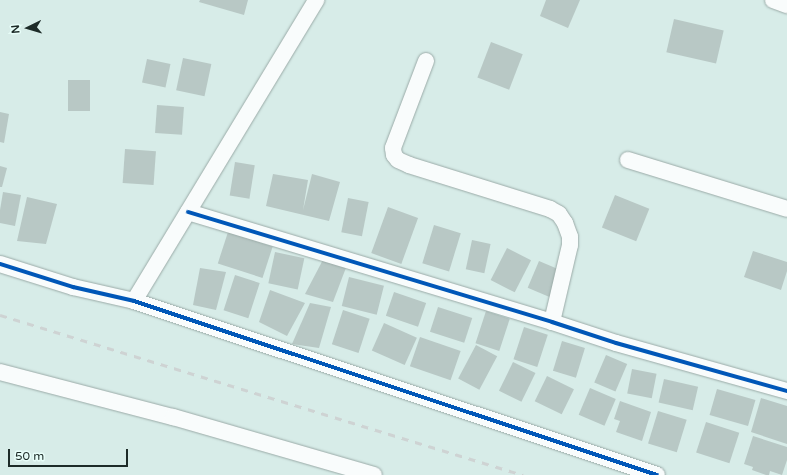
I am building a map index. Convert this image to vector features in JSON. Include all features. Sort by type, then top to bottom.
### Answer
[{"type":"street","points":[[134,301],[316,0]]},
{"type":"street","points":[[773,0],[787,5]]},
{"type":"street","points":[[426,61],[393,148],[394,155],[398,160],[409,165],[550,209],[559,214],[568,230],[570,245],[552,322]]},
{"type":"street","points":[[628,160],[787,209]]},
{"type":"street","points":[[188,212],[552,322],[616,343],[787,391]]},
{"type":"street","points":[[0,264],[73,287],[134,301],[657,475]]},
{"type":"street","points":[[0,372],[173,416],[374,475]]},
{"type":"building","points":[[200,0],[248,0],[244,15],[199,2]]},
{"type":"building","points":[[546,0],[580,0],[568,28],[540,16]]},
{"type":"building","points":[[674,19],[724,30],[716,64],[666,52]]},
{"type":"building","points":[[491,42],[523,54],[509,90],[477,77]]},
{"type":"building","points":[[183,58],[211,64],[205,96],[176,90]]},
{"type":"building","points":[[147,59],[170,64],[165,87],[142,82]]},
{"type":"building","points":[[68,80],[90,80],[90,111],[68,111]]},
{"type":"building","points":[[157,105],[184,107],[182,135],[155,133]]},
{"type":"building","points":[[0,112],[9,114],[4,143],[0,142]]},
{"type":"building","points":[[125,149],[156,151],[154,185],[123,183]]},
{"type":"building","points":[[235,162],[255,165],[249,199],[230,196]]},
{"type":"building","points":[[0,166],[7,168],[2,187],[0,187]]},
{"type":"building","points":[[273,174],[308,180],[303,210],[312,174],[340,182],[329,221],[266,206]]},
{"type":"building","points":[[3,192],[21,195],[15,226],[0,223],[0,210]]},
{"type":"building","points":[[615,195],[649,209],[636,241],[602,227]]},
{"type":"building","points":[[27,197],[57,204],[46,244],[17,241]]},
{"type":"building","points":[[348,198],[369,202],[362,236],[341,232]]},
{"type":"building","points":[[388,207],[418,218],[401,264],[371,253]]},
{"type":"building","points":[[434,225],[461,233],[449,271],[422,263]]},
{"type":"building","points":[[228,232],[273,247],[263,278],[218,263]]},
{"type":"building","points":[[472,240],[491,244],[484,273],[466,269]]},
{"type":"building","points":[[507,248],[531,260],[515,292],[491,280]]},
{"type":"building","points":[[753,251],[787,262],[787,271],[781,290],[744,277]]},
{"type":"building","points":[[275,252],[304,258],[298,290],[268,283]]},
{"type":"building","points":[[326,254],[347,265],[333,302],[305,294]]},
{"type":"building","points":[[539,261],[562,271],[551,297],[528,288]]},
{"type":"building","points":[[200,268],[226,272],[216,310],[193,305]]},
{"type":"building","points":[[235,275],[260,283],[248,318],[224,310]]},
{"type":"building","points":[[349,277],[384,286],[377,315],[342,306]]},
{"type":"building","points":[[270,290],[305,303],[287,336],[259,322]]},
{"type":"building","points":[[394,292],[426,303],[418,327],[386,316]]},
{"type":"building","points":[[310,303],[331,307],[319,348],[292,344]]},
{"type":"building","points":[[438,307],[472,318],[464,343],[430,332]]},
{"type":"building","points":[[343,310],[370,319],[359,353],[332,344]]},
{"type":"building","points":[[486,311],[510,319],[499,351],[475,343]]},
{"type":"building","points":[[384,323],[417,338],[405,365],[372,350]]},
{"type":"building","points":[[524,327],[548,335],[537,367],[513,359]]},
{"type":"building","points":[[420,337],[461,351],[451,380],[410,366]]},
{"type":"building","points":[[562,341],[585,348],[576,378],[553,371]]},
{"type":"building","points":[[476,345],[497,356],[479,390],[458,379]]},
{"type":"building","points":[[606,355],[627,364],[615,392],[594,383]]},
{"type":"building","points":[[513,362],[535,373],[521,402],[499,391]]},
{"type":"building","points":[[632,369],[657,374],[652,398],[627,394]]},
{"type":"building","points":[[547,376],[574,389],[562,414],[535,401]]},
{"type":"building","points":[[664,379],[698,387],[693,410],[659,402]]},
{"type":"building","points":[[590,388],[616,399],[604,426],[579,415]]},
{"type":"building","points":[[717,389],[755,400],[748,426],[710,415]]},
{"type":"building","points":[[761,398],[787,406],[787,444],[751,432]]},
{"type":"building","points":[[620,401],[651,412],[642,441],[616,432],[620,421],[614,419]]},
{"type":"building","points":[[658,411],[687,420],[677,452],[648,444]]},
{"type":"building","points":[[706,422],[739,433],[729,463],[696,452]]},
{"type":"building","points":[[753,436],[787,447],[787,460],[782,475],[770,471],[769,475],[766,475],[752,470],[753,467],[744,464]]},
{"type":"railway","points":[[0,315],[523,475]]},
{"type":"cycle path","points":[[188,212],[552,322],[616,343],[787,391]]},
{"type":"cycle path","points":[[0,264],[73,287],[134,301],[657,475]]}]
